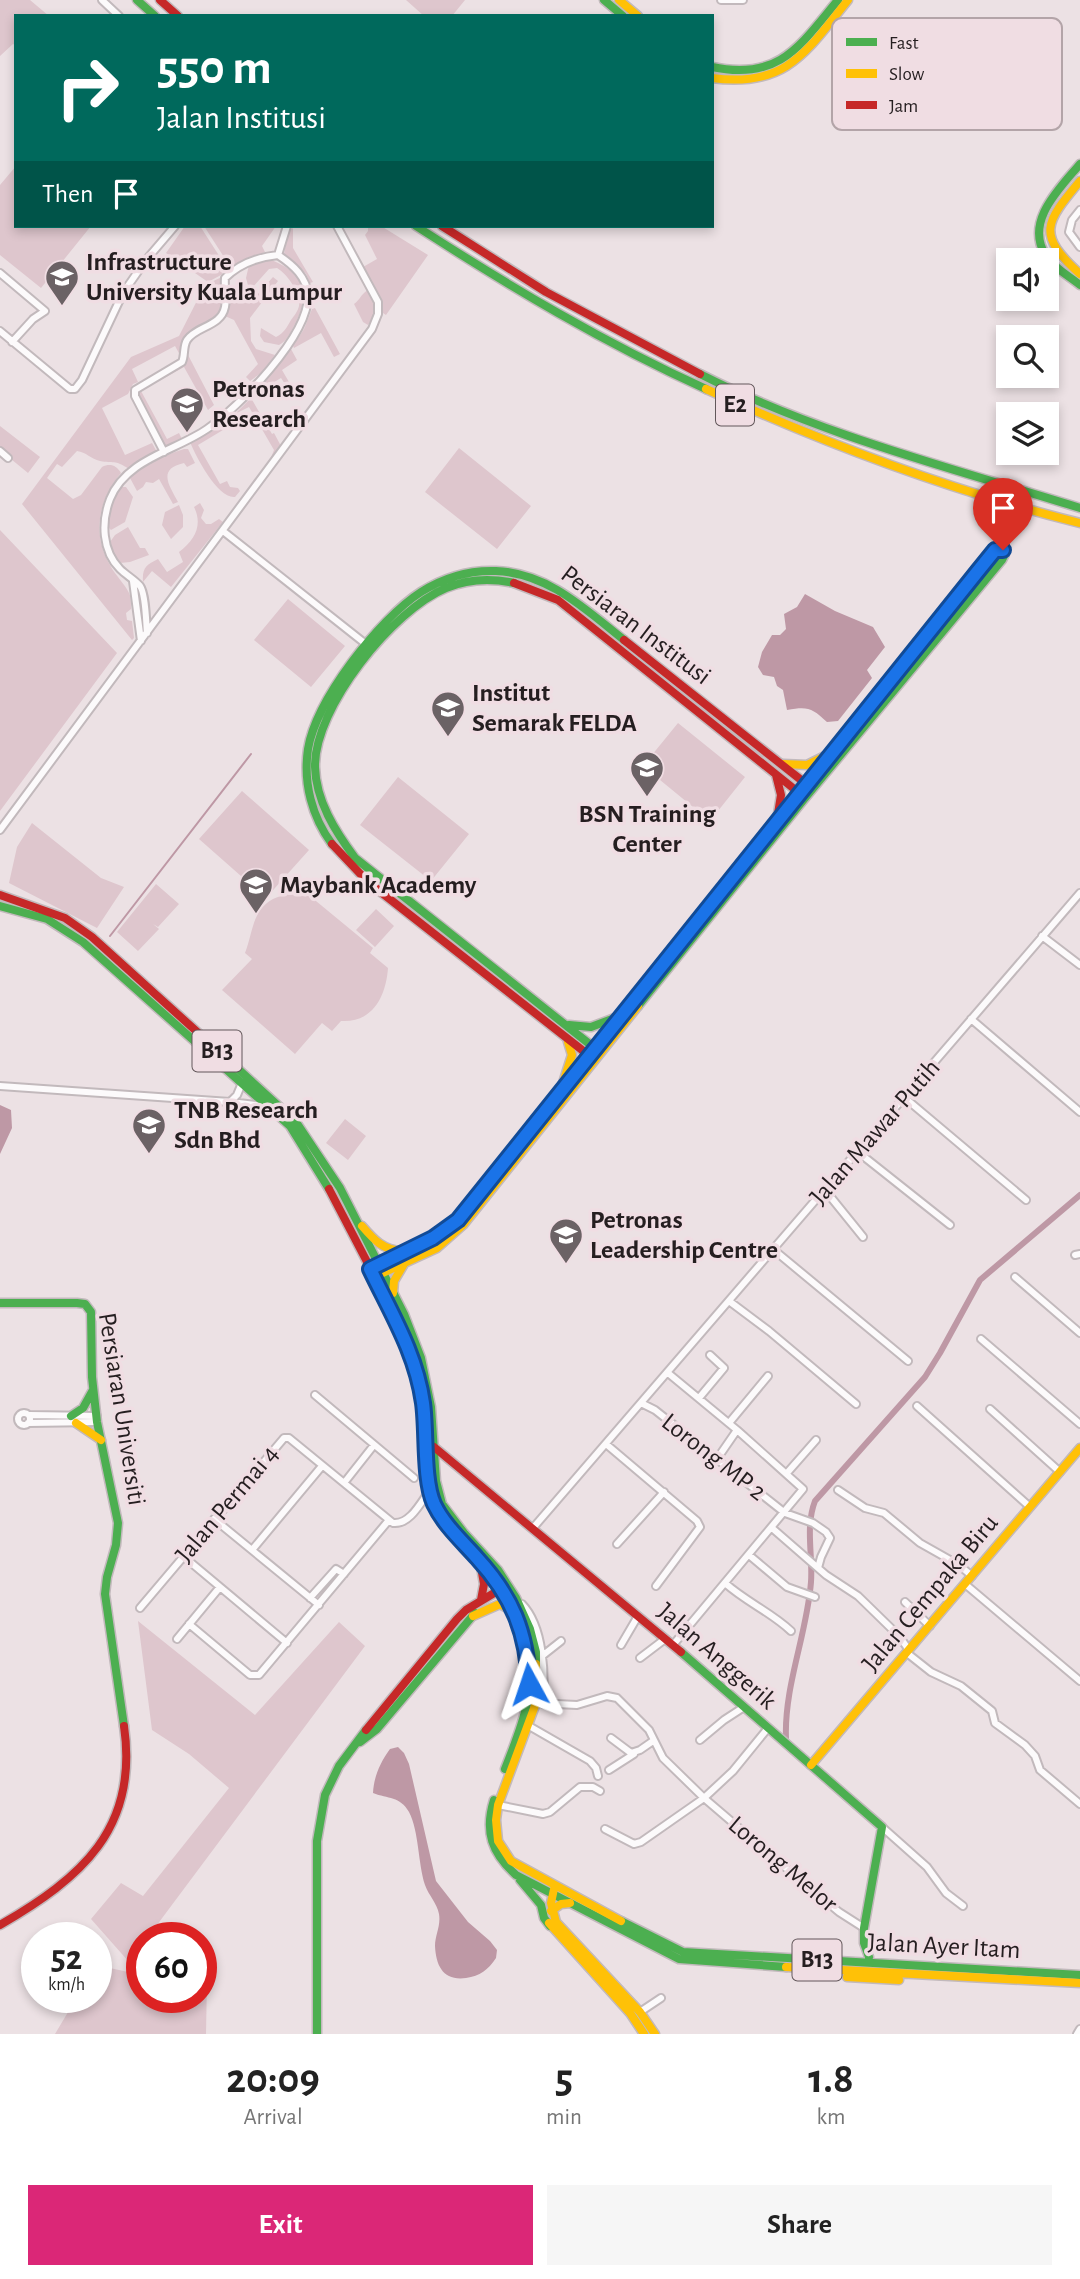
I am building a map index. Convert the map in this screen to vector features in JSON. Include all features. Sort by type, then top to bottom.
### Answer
[{"type":"main road","points":[[137,0],[153,14]]},
{"type":"main road","points":[[160,0],[176,14]]},
{"type":"main road","points":[[604,0],[621,14]]},
{"type":"main road","points":[[619,0],[634,13]]},
{"type":"main road","points":[[714,68],[744,72],[763,69],[793,54],[838,0]]},
{"type":"main road","points":[[833,18],[848,0]]},
{"type":"main road","points":[[714,78],[744,81],[764,78],[783,70],[796,61],[832,19]]},
{"type":"main road","points":[[1080,164],[1042,212],[1038,234],[1046,255],[1080,285]]},
{"type":"main road","points":[[1080,181],[1054,212],[1049,231],[1056,253],[1080,274]]},
{"type":"main road","name":"E2","points":[[419,228],[541,305],[664,371],[738,406],[822,441],[937,481],[1080,523]]},
{"type":"main road","name":"E2","points":[[445,228],[546,292],[632,340],[743,396],[828,430],[1080,508]]},
{"type":"main road","points":[[376,1271],[458,1220],[560,1092],[596,1055],[622,1014],[776,823],[810,787],[1002,561],[1005,554],[1003,550],[998,548],[993,552],[833,752],[810,787]]},
{"type":"main road","name":"Persiaran Institusi","points":[[596,1055],[562,1034],[348,865],[316,817],[308,790],[306,766],[309,737],[320,710],[367,645],[400,609],[419,593],[448,578],[465,573],[500,570],[533,576],[569,596],[810,787]]},
{"type":"main road","name":"Persiaran Institusi","points":[[596,1055],[566,1025],[355,858],[338,835],[324,811],[315,765],[316,752],[326,715],[353,674],[405,615],[433,595],[466,582],[518,582],[558,600],[802,796]]},
{"type":"main road","points":[[780,763],[807,765],[833,752]]},
{"type":"main road","points":[[775,774],[781,795],[776,823]]},
{"type":"main road","points":[[376,1271],[406,1262],[437,1248],[463,1225],[802,796]]},
{"type":"main road","name":"B13","points":[[0,895],[65,918],[92,937],[296,1122],[341,1188],[414,1360],[423,1402],[430,1489],[435,1505],[448,1527],[504,1589],[516,1598],[530,1629],[536,1652],[540,1703],[498,1805],[496,1831],[504,1853],[512,1861],[569,1899]]},
{"type":"main road","name":"B13","points":[[0,906],[47,919],[73,935],[290,1126],[304,1144],[376,1271],[393,1293],[421,1358],[431,1407],[436,1481],[442,1504],[498,1570],[525,1641],[527,1702],[522,1724],[489,1812],[488,1835],[497,1857],[516,1875],[551,1888]]},
{"type":"main road","points":[[566,1025],[591,1027],[622,1014]]},
{"type":"main road","points":[[560,1092],[572,1055],[571,1047],[562,1034]]},
{"type":"main road","points":[[354,1216],[377,1245],[392,1251],[407,1251]]},
{"type":"main road","points":[[393,1293],[397,1273],[406,1262]]},
{"type":"main road","name":"Persiaran Universiti","points":[[0,1303],[85,1304],[92,1318],[93,1390],[118,1523],[105,1594],[127,1744],[122,1793],[108,1831],[70,1881],[0,1925]]},
{"type":"main road","points":[[93,1390],[74,1420],[101,1440]]},
{"type":"main road","name":"Jalan Anggerik","points":[[434,1447],[669,1642],[882,1827]]},
{"type":"main road","name":"Jalan Cempaka Biru","points":[[811,1765],[1080,1448]]},
{"type":"main road","points":[[478,1560],[485,1575],[481,1600]]},
{"type":"main road","points":[[317,2034],[317,1841],[320,1815],[329,1783],[353,1748],[457,1619],[481,1600],[504,1589]]},
{"type":"main road","points":[[403,1689],[484,1604],[504,1589]]},
{"type":"main road","points":[[473,1616],[500,1604],[507,1606],[515,1614]]},
{"type":"main road","points":[[869,1957],[864,1943],[864,1928],[882,1827]]},
{"type":"main road","points":[[516,1875],[533,1894],[550,1926],[630,2012],[645,2034]]},
{"type":"main road","points":[[550,1926],[545,1910],[551,1888]]},
{"type":"main road","points":[[551,1888],[551,1911],[556,1922],[640,2012],[655,2034]]},
{"type":"main road","points":[[551,1911],[569,1899]]},
{"type":"main road","name":"Jalan Ayer Itam","points":[[569,1899],[683,1952],[1080,1975]]},
{"type":"main road","name":"Jalan Ayer Itam","points":[[569,1899],[679,1959],[779,1967],[794,1973],[875,1979],[939,1981],[958,1977],[1080,1983]]},
{"type":"main road","points":[[733,1956],[869,1957],[945,1967]]},
{"type":"street","points":[[102,0],[118,14]]},
{"type":"street","points":[[625,0],[634,13]]},
{"type":"street","points":[[722,0],[743,0]]},
{"type":"street","points":[[1080,209],[1072,220],[1069,233],[1080,247]]},
{"type":"street","points":[[0,331],[70,389],[75,389],[82,380],[123,293],[173,228]]},
{"type":"street","points":[[278,255],[286,228]]},
{"type":"street","points":[[0,830],[369,335],[377,317],[378,302],[338,228]]},
{"type":"street","points":[[147,633],[144,596],[140,586],[117,566],[107,548],[106,513],[116,486],[124,477],[145,461],[164,452],[206,430],[238,403],[270,369],[299,325],[306,309],[308,295],[299,272],[278,255],[256,259],[225,278],[223,314],[188,338],[182,362],[136,388],[135,397],[164,452]]},
{"type":"street","points":[[0,273],[45,311],[33,319],[12,342]]},
{"type":"street","points":[[0,452],[8,458]]},
{"type":"street","points":[[223,531],[367,645]]},
{"type":"street","points":[[133,581],[141,641]]},
{"type":"street","name":"Jalan Mawar Putih","points":[[533,1528],[1042,936],[1077,903],[1080,893]]},
{"type":"street","points":[[1042,936],[1080,965]]},
{"type":"street","points":[[971,1019],[1080,1112]]},
{"type":"street","points":[[230,1102],[237,1095],[242,1083]]},
{"type":"street","points":[[0,1086],[270,1107]]},
{"type":"street","points":[[905,1098],[1026,1200]]},
{"type":"street","points":[[858,1152],[950,1225]]},
{"type":"street","points":[[825,1190],[863,1237]]},
{"type":"street","points":[[774,1250],[908,1361]]},
{"type":"street","points":[[1015,1277],[1080,1332]]},
{"type":"street","points":[[729,1301],[856,1404]]},
{"type":"street","points":[[981,1339],[1080,1424]]},
{"type":"street","points":[[699,1398],[724,1368],[710,1355]]},
{"type":"street","points":[[640,1658],[669,1642],[725,1583],[803,1492],[802,1486],[668,1373]]},
{"type":"street","points":[[729,1423],[768,1376]]},
{"type":"street","points":[[315,1395],[414,1478]]},
{"type":"street","name":"Lorong MP 2","points":[[641,1403],[655,1410],[785,1513],[813,1523],[826,1532],[830,1538],[813,1563]]},
{"type":"street","points":[[918,1406],[1030,1507]]},
{"type":"street","points":[[990,1409],[1060,1472]]},
{"type":"street","points":[[74,1420],[22,1412],[18,1418],[20,1424],[97,1419]]},
{"type":"street","points":[[28,1423],[30,1415]]},
{"type":"street","points":[[717,1459],[737,1430]]},
{"type":"street","name":"Jalan Permai 4","points":[[140,1608],[284,1438],[289,1438],[389,1520]]},
{"type":"street","points":[[787,1474],[816,1440]]},
{"type":"street","points":[[606,1444],[698,1521],[700,1527],[656,1586]]},
{"type":"street","points":[[344,1483],[374,1445]]},
{"type":"street","points":[[252,1550],[322,1466]]},
{"type":"street","points":[[189,1624],[250,1675],[259,1675],[389,1520],[396,1524],[403,1522],[430,1489]]},
{"type":"street","points":[[838,1490],[865,1508],[884,1513],[920,1543],[959,1565],[972,1576]]},
{"type":"street","points":[[617,1544],[664,1492]]},
{"type":"street","points":[[420,1504],[427,1501],[435,1505]]},
{"type":"street","points":[[214,1519],[319,1605]]},
{"type":"street","points":[[772,1528],[813,1563],[859,1595],[900,1636],[908,1651],[930,1672],[961,1686],[992,1711],[995,1723],[1025,1745],[1035,1756],[1040,1770],[1080,1804]]},
{"type":"street","points":[[749,1555],[787,1587],[812,1597]]},
{"type":"street","points":[[183,1556],[287,1643]]},
{"type":"street","points":[[310,1598],[336,1569],[344,1574]]},
{"type":"street","points":[[725,1583],[743,1600],[777,1618],[791,1632]]},
{"type":"street","points":[[965,1584],[1080,1681]]},
{"type":"street","points":[[177,1639],[220,1587]]},
{"type":"street","points":[[516,1598],[530,1614],[542,1656],[540,1703]]},
{"type":"street","points":[[905,1602],[930,1626]]},
{"type":"street","points":[[621,1645],[638,1616]]},
{"type":"street","points":[[542,1656],[561,1641]]},
{"type":"street","name":"Lorong Melor","points":[[540,1703],[577,1705],[612,1696],[617,1698],[649,1730],[663,1758],[704,1798],[839,1912],[864,1928]]},
{"type":"street","points":[[700,1740],[744,1707]]},
{"type":"street","points":[[529,1726],[590,1761],[598,1776]]},
{"type":"street","points":[[605,1829],[638,1844],[704,1798],[733,1771],[768,1728]]},
{"type":"street","points":[[611,1738],[628,1752],[635,1752]]},
{"type":"street","points":[[609,1770],[653,1741]]},
{"type":"street","points":[[498,1805],[544,1814],[580,1787],[593,1787],[600,1791]]},
{"type":"street","name":"Jalan Anggerik","points":[[882,1827],[927,1867],[946,1893],[963,1906]]},
{"type":"street","points":[[640,2012],[661,1998]]},
{"type":"street","points":[[1077,2034],[1080,2029]]},
{"type":"shaded area","points":[[0,0],[30,0],[47,14],[14,14],[14,45],[0,56]]},
{"type":"shaded area","points":[[406,0],[465,0],[454,14],[422,14]]},
{"type":"shaded area","points":[[14,168],[14,228],[89,228],[41,288],[0,255],[0,185]]},
{"type":"shaded area","points":[[184,228],[201,228],[227,268],[208,282],[166,253]]},
{"type":"shaded area","points":[[205,228],[275,228],[262,246],[265,252],[231,268]]},
{"type":"shaded area","points":[[293,228],[293,248],[313,282],[310,283],[306,274],[284,254],[288,231]]},
{"type":"shaded area","points":[[368,228],[384,228],[428,255],[386,315],[363,267],[377,259],[365,235]]},
{"type":"shaded area","points":[[271,260],[291,271],[301,285],[303,294],[303,303],[295,324],[287,339],[279,345],[264,342],[260,336],[261,328],[276,337],[283,332],[298,308],[296,290],[277,268],[269,269],[251,289],[246,278],[249,265]]},
{"type":"shaded area","points":[[224,276],[220,310],[212,319],[185,336],[184,352],[180,355],[175,346],[132,369],[138,382],[133,384],[128,394],[102,408],[125,455],[152,443],[157,452],[129,469],[77,451],[62,467],[57,464],[47,478],[73,499],[81,495],[102,467],[113,466],[121,473],[107,495],[100,518],[100,530],[104,554],[130,595],[131,609],[126,613],[127,620],[132,621],[132,640],[22,504],[131,357],[179,336],[205,285]]},
{"type":"shaded area","points":[[273,277],[278,281],[250,318],[251,341],[256,349],[275,355],[261,373],[250,381],[246,377],[258,364],[234,320],[225,316],[229,299],[257,295]]},
{"type":"shaded area","points":[[368,290],[375,304],[375,317],[368,325],[363,322],[354,304]]},
{"type":"shaded area","points":[[315,308],[340,354],[334,357],[321,333],[294,348],[293,346]]},
{"type":"shaded area","points":[[291,349],[297,360],[282,370],[289,382],[285,384],[281,378],[256,393]]},
{"type":"shaded area","points":[[187,353],[214,405],[208,410],[184,367],[141,391],[167,439],[179,433],[183,441],[165,450],[136,395],[137,391],[178,368]]},
{"type":"shaded area","points":[[251,398],[281,446],[270,460],[274,450],[249,407],[235,414]]},
{"type":"shaded area","points":[[0,426],[40,457],[28,473],[0,450]]},
{"type":"shaded area","points":[[220,426],[223,430],[198,445],[220,484],[227,481],[230,487],[238,488],[240,491],[235,497],[228,496],[215,484],[202,467],[190,442]]},
{"type":"shaded area","points":[[459,448],[531,506],[497,549],[425,492]]},
{"type":"shaded area","points":[[188,449],[195,463],[187,467],[184,463],[170,469],[168,473],[169,484],[178,502],[173,504],[159,479],[153,483],[146,482],[137,491],[130,478],[136,472],[155,460]]},
{"type":"shaded area","points":[[121,487],[126,487],[133,497],[125,522],[111,530],[107,526],[114,498]]},
{"type":"shaded area","points":[[200,503],[204,510],[201,518],[206,524],[219,519],[223,522],[171,587],[152,571],[143,582],[146,568],[158,559],[167,572],[183,562],[179,552],[196,532],[198,520],[194,507]]},
{"type":"shaded area","points":[[179,505],[183,515],[183,527],[171,539],[162,525],[165,512]]},
{"type":"shaded area","points":[[128,527],[140,548],[145,548],[149,555],[120,563],[113,554],[110,542],[115,535]]},
{"type":"shaded area","points":[[0,530],[117,653],[0,811]]},
{"type":"shaded area","points":[[805,594],[835,611],[873,627],[885,647],[867,670],[872,678],[838,721],[827,722],[809,709],[787,710],[783,690],[777,686],[774,677],[763,675],[758,667],[762,652],[772,635],[780,635],[786,629],[784,614],[797,607]]},
{"type":"shaded area","points":[[288,599],[345,646],[311,687],[254,640]]},
{"type":"shaded area","points":[[678,723],[745,777],[710,821],[643,766]]},
{"type":"shaded area","points":[[398,777],[469,834],[431,881],[360,825]]},
{"type":"shaded area","points":[[242,791],[309,850],[266,898],[199,839]]},
{"type":"shaded area","points":[[32,823],[101,878],[124,887],[97,928],[9,883],[17,847]]},
{"type":"shaded area","points":[[156,884],[179,904],[158,927],[153,924],[159,929],[138,951],[117,932]]},
{"type":"shaded area","points":[[299,887],[373,948],[370,953],[388,968],[381,998],[376,1006],[362,1018],[341,1021],[332,1031],[322,1023],[295,1054],[222,990],[252,959],[245,953],[261,909],[273,899]]},
{"type":"shaded area","points":[[376,909],[394,926],[375,947],[356,930]]},
{"type":"shaded area","points":[[0,1105],[11,1110],[12,1128],[0,1154]]},
{"type":"shaded area","points":[[345,1119],[366,1136],[348,1160],[326,1143]]},
{"type":"shaded area","points":[[138,1621],[255,1715],[339,1622],[365,1646],[159,1922],[126,1922],[126,1959],[112,1943],[112,1922],[94,1922],[91,1919],[121,1883],[143,1896],[229,1788],[189,1754],[152,1730]]},
{"type":"shaded area","points":[[398,1747],[409,1764],[436,1881],[468,1922],[497,1950],[496,1958],[490,1966],[475,1976],[452,1977],[439,1966],[435,1946],[439,1914],[425,1885],[417,1838],[409,1812],[402,1803],[373,1793],[376,1775],[383,1759],[390,1749]]},
{"type":"shaded area","points":[[112,1968],[126,1972],[126,2013],[206,2013],[206,2034],[55,2034],[67,2013],[112,2013]]},
{"type":"waterway","points":[[110,936],[251,754]]},
{"type":"waterway","points":[[786,1738],[792,1680],[809,1602],[810,1521],[815,1501],[925,1377],[980,1280],[1080,1195]]},
{"type":"traffic: fast","points":[[137,0],[153,14]]},
{"type":"traffic: fast","points":[[604,0],[621,14]]},
{"type":"traffic: fast","points":[[714,67],[754,69],[786,56],[799,46],[838,0]]},
{"type":"traffic: fast","points":[[1080,164],[1054,195],[1039,231],[1040,243],[1049,260],[1080,285]]},
{"type":"traffic: fast","points":[[419,228],[558,313],[631,353],[706,389]]},
{"type":"traffic: fast","points":[[700,374],[746,396],[839,433],[1080,508]]},
{"type":"traffic: fast","points":[[638,1006],[805,798],[1002,560],[1005,554],[1003,549],[997,548],[993,552],[919,644]]},
{"type":"traffic: fast","points":[[332,844],[319,823],[308,787],[308,749],[313,729],[336,685],[352,662],[387,621],[421,592],[447,579],[466,574],[486,571],[515,573],[532,578],[565,595],[624,640]]},
{"type":"traffic: fast","points":[[514,583],[480,580],[446,588],[425,600],[381,638],[360,663],[328,717],[318,743],[316,780],[328,815],[355,858],[597,1050]]},
{"type":"traffic: fast","points":[[0,906],[47,919],[83,942],[290,1126],[329,1189]]},
{"type":"traffic: fast","points":[[569,1025],[591,1027],[620,1016]]},
{"type":"traffic: fast","points":[[225,1057],[296,1122],[340,1188],[404,1314],[421,1358],[431,1407],[436,1481],[442,1504],[498,1570],[516,1598],[530,1629],[536,1664]]},
{"type":"traffic: fast","points":[[0,1303],[77,1303],[85,1304],[91,1312],[92,1377],[97,1422],[118,1523],[105,1594],[124,1726]]},
{"type":"traffic: fast","points":[[71,1416],[83,1408],[93,1390]]},
{"type":"traffic: fast","points":[[428,1480],[435,1503],[446,1524],[503,1591],[520,1626],[525,1644],[529,1683],[527,1703],[505,1769]]},
{"type":"traffic: fast","points":[[360,1742],[377,1729],[475,1613]]},
{"type":"traffic: fast","points":[[681,1652],[882,1827],[864,1928],[864,1943],[869,1957]]},
{"type":"traffic: fast","points":[[317,2034],[317,1841],[325,1795],[339,1766],[366,1730]]},
{"type":"traffic: fast","points":[[494,1800],[490,1822],[492,1841],[501,1858],[516,1875],[679,1959],[786,1967]]},
{"type":"traffic: fast","points":[[520,1880],[541,1905],[544,1918],[550,1926]]},
{"type":"traffic: fast","points":[[621,1921],[683,1952],[1080,1975]]},
{"type":"traffic: slow","points":[[619,0],[636,14]]},
{"type":"traffic: slow","points":[[834,18],[848,0]]},
{"type":"traffic: slow","points":[[714,78],[737,80],[776,71],[806,50],[832,20]]},
{"type":"traffic: slow","points":[[1080,181],[1059,208],[1050,228],[1051,238],[1057,248],[1080,274]]},
{"type":"traffic: slow","points":[[706,389],[797,429],[890,465],[984,496],[1080,523]]},
{"type":"traffic: slow","points":[[543,1113],[919,644]]},
{"type":"traffic: slow","points":[[783,764],[807,765],[827,755]]},
{"type":"traffic: slow","points":[[374,1277],[437,1248],[463,1225],[638,1006]]},
{"type":"traffic: slow","points":[[562,1086],[572,1055],[568,1042]]},
{"type":"traffic: slow","points":[[362,1226],[379,1243],[389,1249],[402,1251]]},
{"type":"traffic: slow","points":[[393,1293],[394,1281],[404,1264]]},
{"type":"traffic: slow","points":[[76,1423],[101,1440]]},
{"type":"traffic: slow","points":[[811,1765],[1080,1448]]},
{"type":"traffic: slow","points":[[473,1616],[500,1604],[512,1611]]},
{"type":"traffic: slow","points":[[536,1664],[536,1703],[498,1805],[498,1841],[511,1861],[621,1921]]},
{"type":"traffic: slow","points":[[554,1889],[551,1903],[556,1922],[640,2012],[655,2034]]},
{"type":"traffic: slow","points":[[551,1911],[561,1904],[570,1903]]},
{"type":"traffic: slow","points":[[549,1923],[630,2013],[644,2034]]},
{"type":"traffic: slow","points":[[786,1967],[1080,1983]]},
{"type":"traffic: slow","points":[[847,1977],[899,1980]]},
{"type":"traffic: jam","points":[[160,0],[176,14]]},
{"type":"traffic: jam","points":[[445,228],[546,292],[700,374]]},
{"type":"traffic: jam","points":[[514,583],[558,600],[803,796]]},
{"type":"traffic: jam","points":[[624,640],[810,787]]},
{"type":"traffic: jam","points":[[776,775],[781,795],[777,820]]},
{"type":"traffic: jam","points":[[332,844],[368,882],[591,1057]]},
{"type":"traffic: jam","points":[[0,895],[65,918],[92,937],[225,1057]]},
{"type":"traffic: jam","points":[[375,1266],[433,1238],[458,1220],[543,1113]]},
{"type":"traffic: jam","points":[[329,1189],[398,1321],[411,1354],[423,1414],[428,1480]]},
{"type":"traffic: jam","points":[[434,1447],[681,1652]]},
{"type":"traffic: jam","points":[[481,1567],[484,1584],[481,1600]]},
{"type":"traffic: jam","points":[[366,1730],[457,1619],[466,1610],[504,1587]]},
{"type":"traffic: jam","points":[[0,1925],[56,1889],[79,1869],[113,1822],[122,1794],[126,1762],[124,1726]]},
{"type":"place","name":"Infrastructure University Kuala Lumpur","points":[[62,307]]},
{"type":"place","name":"Petronas Research","points":[[187,434]]},
{"type":"place","name":"Institut Semarak FELDA","points":[[448,738]]},
{"type":"place","name":"BSN Training Center","points":[[647,798]]},
{"type":"place","name":"Maybank Academy","points":[[256,915]]},
{"type":"place","name":"TNB Research Sdn Bhd","points":[[149,1155]]},
{"type":"place","name":"Petronas Leadership Centre","points":[[566,1265]]},
{"type":"route","points":[[529,1684],[525,1641],[515,1614],[492,1575],[448,1527],[431,1498],[423,1402],[414,1360],[370,1269],[433,1238],[458,1220],[995,550],[1003,550]]}]
